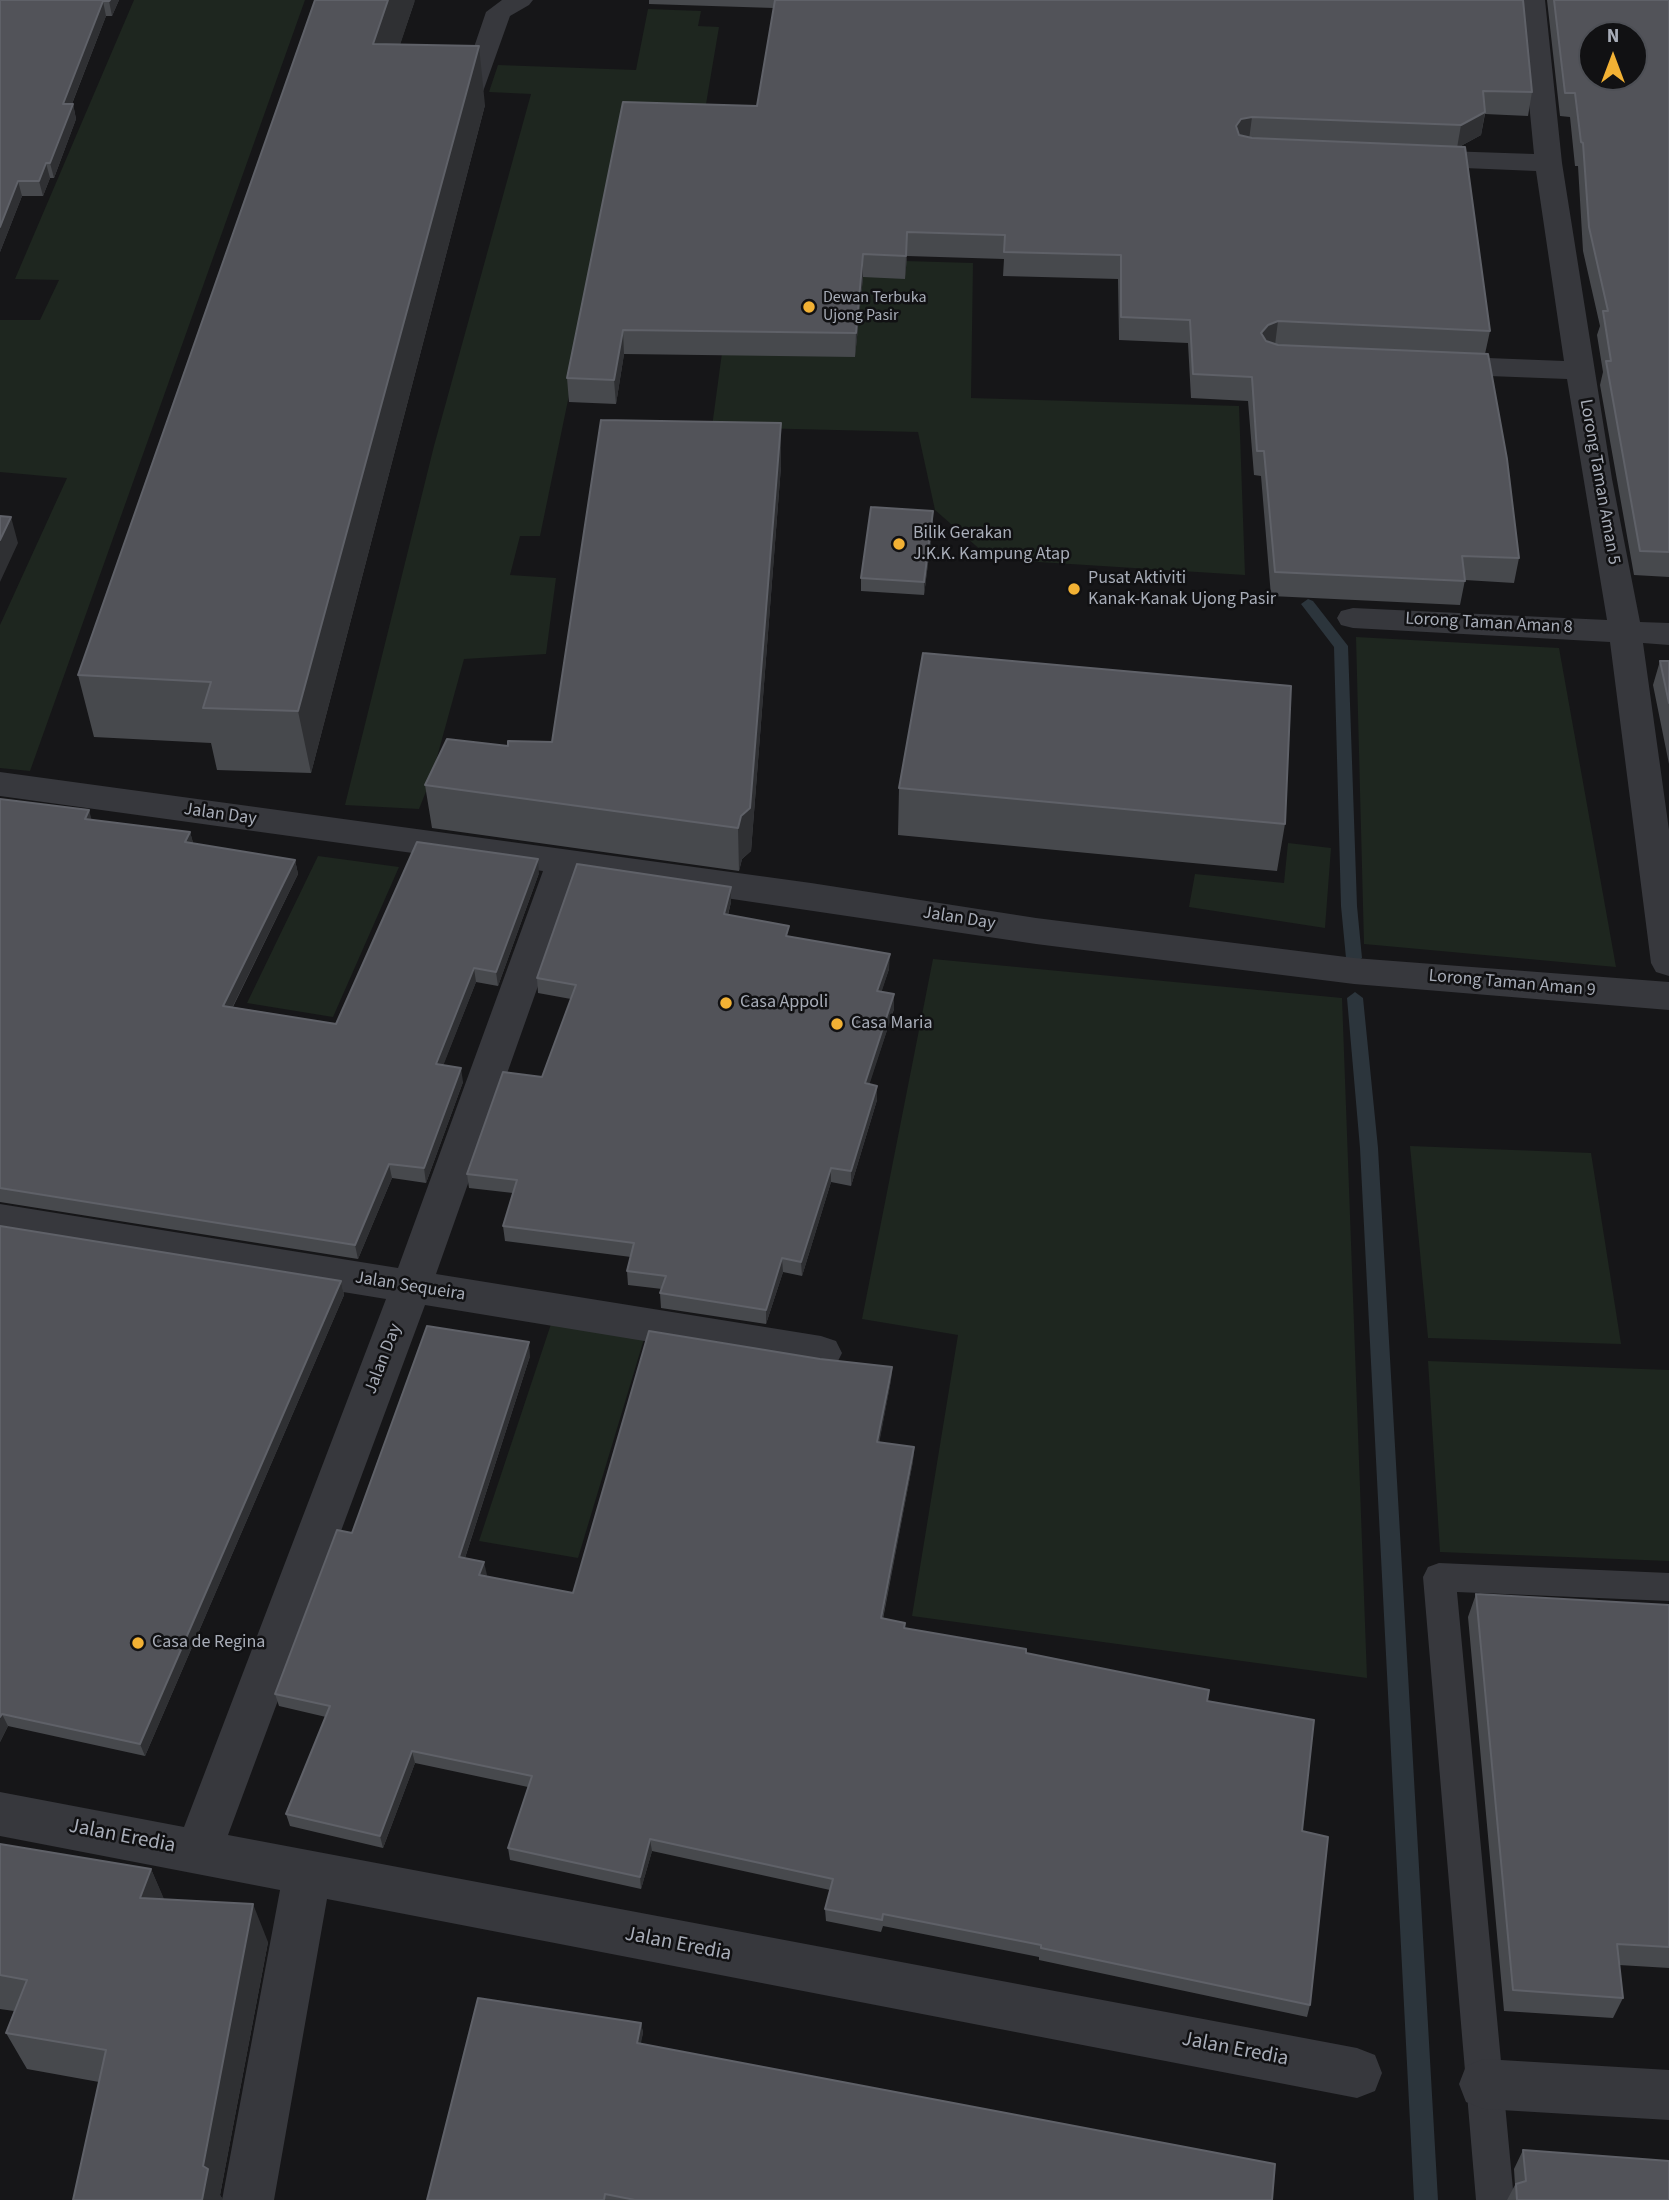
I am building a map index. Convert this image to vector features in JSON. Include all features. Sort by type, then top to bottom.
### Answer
[{"type":"street","points":[[471,94],[499,12],[520,0]]},
{"type":"street","name":"Lorong Taman Aman 5","points":[[1532,0],[1548,163],[1580,371],[1625,631],[1669,963]]},
{"type":"street","points":[[1385,156],[1548,163]]},
{"type":"street","points":[[1413,363],[1580,371]]},
{"type":"street","name":"Lorong Taman Aman 8","points":[[1353,618],[1669,634]]},
{"type":"street","name":"Jalan Day","points":[[0,784],[811,896],[1036,931],[1354,971]]},
{"type":"street","name":"Jalan Day","points":[[198,1852],[411,1288],[564,863]]},
{"type":"street","name":"Lorong Taman Aman 9","points":[[1354,971],[1669,996]]},
{"type":"street","name":"Jalan Sequeira","points":[[0,1220],[821,1353]]},
{"type":"street","name":"Jalan Eredia","points":[[0,1814],[1357,2073]]},
{"type":"street","points":[[248,2200],[307,1874]]},
{"type":"street","points":[[1484,2084],[1669,2095]]},
{"type":"lane","points":[[1495,2200],[1439,1577],[1669,1587]]},
{"type":"shaded area","points":[[134,0],[305,0],[30,771],[0,768],[0,625],[67,478],[0,472],[0,320],[40,320],[59,280],[15,279]]},
{"type":"shaded area","points":[[648,9],[701,11],[698,26],[719,27],[705,110],[628,109],[540,536],[520,536],[510,575],[556,578],[546,654],[464,659],[431,779],[419,809],[345,805],[434,446],[531,94],[489,92],[498,65],[636,70]]},
{"type":"shaded area","points":[[735,256],[973,263],[971,398],[1239,406],[1245,575],[991,559],[935,510],[918,432],[712,427]]},
{"type":"shaded area","points":[[1356,637],[1559,648],[1616,967],[1364,944]]},
{"type":"shaded area","points":[[1288,843],[1331,848],[1325,928],[1189,907],[1195,874],[1284,883]]},
{"type":"shaded area","points":[[318,856],[399,867],[333,1017],[247,1003]]},
{"type":"shaded area","points":[[933,959],[1342,998],[1367,1678],[912,1616],[958,1335],[862,1319]]},
{"type":"shaded area","points":[[1410,1146],[1591,1153],[1621,1344],[1428,1338]]},
{"type":"shaded area","points":[[551,1324],[644,1339],[578,1558],[479,1541]]},
{"type":"shaded area","points":[[1428,1361],[1669,1370],[1669,1561],[1440,1552]]},
{"type":"building","points":[[0,0],[110,0],[103,1],[63,104],[73,104],[50,163],[46,163],[39,181],[18,181],[0,227]]},
{"type":"building","points":[[315,0],[388,0],[373,44],[479,46],[298,711],[203,708],[211,682],[78,675]]},
{"type":"building","points":[[775,0],[1523,0],[1532,92],[1483,91],[1485,112],[1461,125],[1252,117],[1241,119],[1236,126],[1239,135],[1252,138],[1465,147],[1490,331],[1278,321],[1268,325],[1261,333],[1266,341],[1278,345],[1488,354],[1507,459],[1519,558],[1462,556],[1465,581],[1275,572],[1264,451],[1257,451],[1252,377],[1193,374],[1190,320],[1121,317],[1121,255],[1004,252],[1005,235],[907,232],[906,256],[863,254],[856,333],[623,330],[614,380],[567,378],[623,102],[757,106]]},
{"type":"building","points":[[1554,0],[1669,0],[1669,552],[1640,551],[1606,361],[1611,361],[1603,311],[1608,311],[1589,227],[1583,143],[1575,93],[1565,93]]},
{"type":"building","points":[[601,420],[781,423],[750,808],[741,816],[738,828],[425,785],[447,739],[508,746],[508,741],[552,742]]},
{"type":"building","points":[[871,507],[933,511],[924,582],[861,578]]},
{"type":"building","points":[[0,516],[11,517],[0,540]]},
{"type":"building","points":[[923,653],[1291,686],[1285,824],[899,788]]},
{"type":"building","points":[[1660,661],[1669,661],[1669,703]]},
{"type":"building","points":[[0,799],[89,810],[85,819],[190,832],[185,842],[295,860],[223,1006],[336,1024],[417,842],[538,859],[496,972],[474,968],[436,1064],[461,1068],[424,1168],[389,1164],[355,1245],[0,1188]]},
{"type":"building","points":[[577,864],[731,887],[724,914],[789,926],[786,936],[890,954],[877,991],[894,994],[865,1083],[877,1086],[851,1171],[831,1168],[801,1262],[782,1258],[766,1310],[660,1293],[666,1276],[627,1271],[634,1243],[503,1226],[517,1180],[467,1174],[503,1072],[542,1077],[576,985],[537,978]]},
{"type":"building","points":[[0,1226],[341,1281],[140,1744],[2,1714],[0,1717]]},
{"type":"building","points":[[427,1326],[529,1342],[459,1557],[484,1562],[479,1575],[573,1593],[649,1331],[820,1359],[892,1367],[877,1442],[914,1447],[881,1618],[905,1623],[904,1628],[1026,1649],[1026,1653],[1209,1690],[1207,1701],[1314,1720],[1302,1831],[1328,1837],[1310,2005],[1041,1948],[1041,1945],[883,1914],[882,1920],[825,1909],[833,1879],[650,1839],[640,1877],[508,1848],[532,1776],[412,1751],[380,1836],[286,1814],[330,1706],[275,1694],[337,1530],[352,1533]]},
{"type":"building","points":[[1476,1594],[1669,1605],[1669,1947],[1617,1944],[1623,1998],[1513,1990]]},
{"type":"building","points":[[0,1844],[151,1869],[140,1898],[253,1904],[203,2166],[208,2169],[202,2200],[73,2200],[106,2050],[6,2033],[27,1980],[0,1975]]},
{"type":"building","points":[[478,1998],[641,2023],[637,2043],[1275,2164],[1272,2200],[635,2200],[605,2194],[604,2200],[427,2200]]},
{"type":"building","points":[[1523,2150],[1669,2161],[1669,2200],[1517,2200],[1516,2184],[1526,2181]]},
{"type":"waterway","points":[[1308,604],[1341,646],[1349,906],[1354,958]]},
{"type":"waterway","points":[[1355,998],[1369,1148],[1426,2200]]},
{"type":"place","name":"Dewan Terbuka Ujong Pasir","points":[[809,307]]},
{"type":"place","name":"Bilik Gerakan J.K.K. Kampung Atap","points":[[899,544]]},
{"type":"place","name":"Pusat Aktiviti Kanak-Kanak Ujong Pasir","points":[[1074,589]]},
{"type":"place","name":"Casa Appoli","points":[[726,1003]]},
{"type":"place","name":"Casa Maria","points":[[837,1024]]},
{"type":"place","name":"Casa de Regina","points":[[138,1643]]}]
